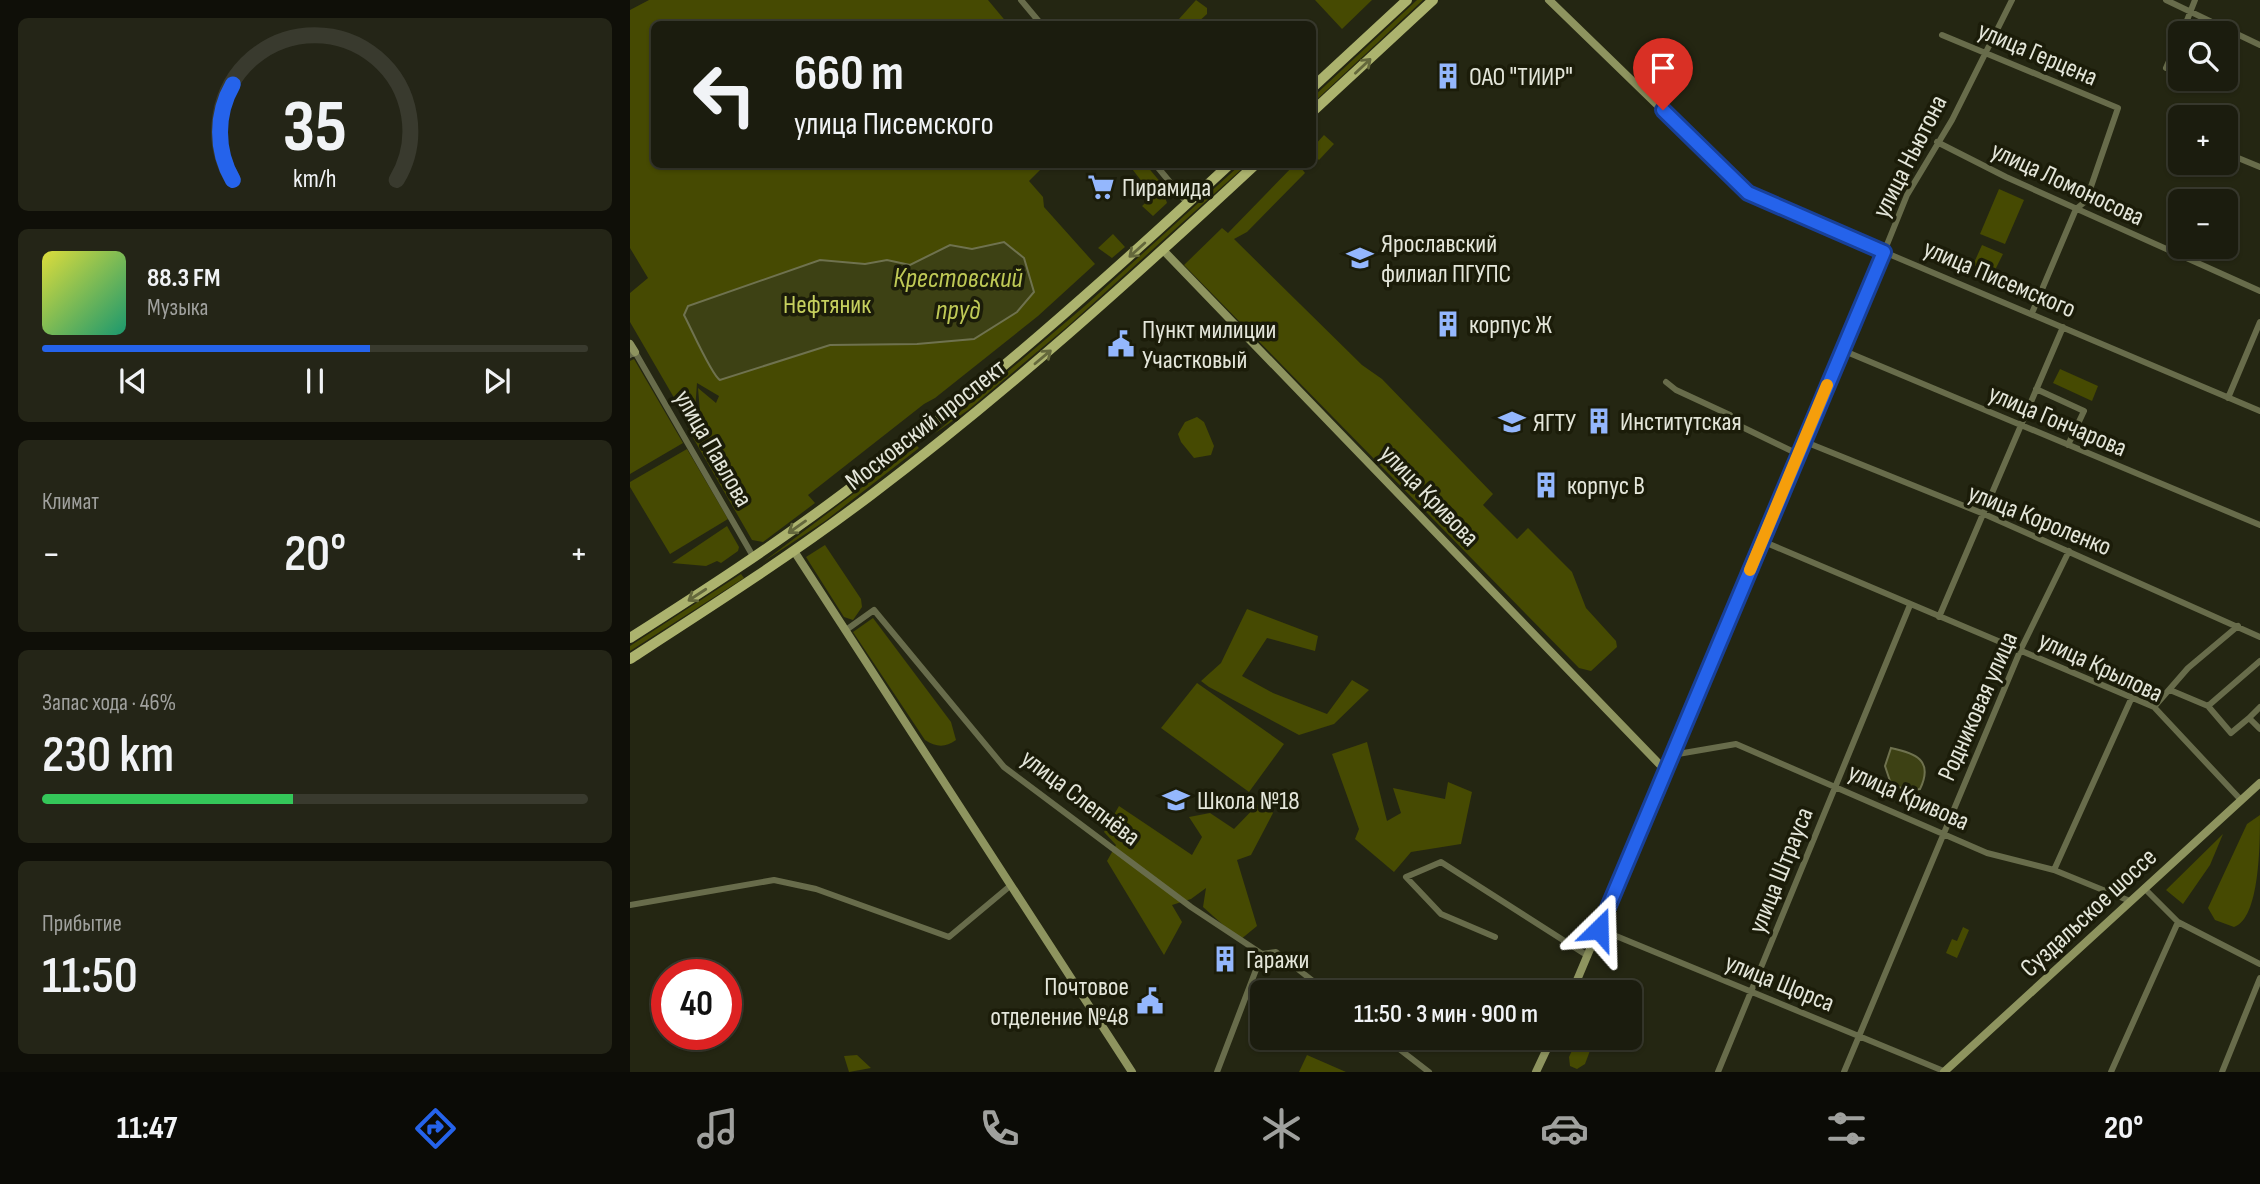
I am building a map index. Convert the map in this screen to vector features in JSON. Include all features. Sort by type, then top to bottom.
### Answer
[{"type":"main road","points":[[1316,84],[1407,0]]},
{"type":"main road","points":[[1316,108],[1433,0]]},
{"type":"main road","name":"Московский проспект","points":[[630,638],[754,558],[922,432],[1062,317],[1226,168]]},
{"type":"main road","name":"Московский проспект","points":[[630,659],[763,573],[933,446],[1074,330],[1252,168]]},
{"type":"main road","points":[[922,432],[933,446]]},
{"type":"street","points":[[1021,0],[1038,21]]},
{"type":"street","name":"улица Писемского","points":[[1549,0],[1748,193],[2260,411]]},
{"type":"street","name":"улица Ньютона","points":[[1577,980],[1907,195],[1952,120],[2012,0]]},
{"type":"street","points":[[2172,0],[2191,14],[2260,45]]},
{"type":"street","points":[[2188,21],[2194,0]]},
{"type":"street","name":"улица Герцена","points":[[1942,35],[1985,50],[2118,108],[2086,201],[2076,209]]},
{"type":"street","points":[[2166,68],[2168,64]]},
{"type":"street","name":"улица Ломоносова","points":[[1937,142],[2076,209],[2260,291]]},
{"type":"street","points":[[2238,158],[2260,167]]},
{"type":"street","points":[[1158,168],[1188,204]]},
{"type":"street","points":[[2032,313],[2076,209]]},
{"type":"street","name":"улица Кривова","points":[[1163,250],[1665,771]]},
{"type":"street","points":[[2228,398],[2260,322]]},
{"type":"street","points":[[1939,617],[2063,327]]},
{"type":"street","name":"улица Павлова","points":[[632,351],[763,573]]},
{"type":"street","name":"улица Гончарова","points":[[1842,351],[2260,525]]},
{"type":"street","points":[[1666,382],[1730,415],[1740,425],[1798,454]]},
{"type":"street","points":[[2036,389],[2084,411],[2068,445]]},
{"type":"street","name":"улица Короленко","points":[[1803,441],[1984,514],[2260,637]]},
{"type":"street","name":"улица Крылова","points":[[1762,541],[2154,707],[2241,800]]},
{"type":"street","points":[[794,551],[1132,1072]]},
{"type":"street","name":"Родниковая улица","points":[[1844,1072],[2021,649],[2069,551]]},
{"type":"street","name":"улица Штрауса","points":[[1718,1072],[1910,605]]},
{"type":"street","name":"улица Слепнёва","points":[[846,630],[874,610],[1004,767],[1191,907],[1262,954],[1276,952],[1312,980]]},
{"type":"street","points":[[2154,707],[2188,668],[2238,626]]},
{"type":"street","points":[[2207,706],[2260,661]]},
{"type":"street","points":[[2170,690],[2207,706],[2231,733],[2260,708]]},
{"type":"street","points":[[2054,870],[2132,697]]},
{"type":"street","points":[[2249,718],[2260,729]]},
{"type":"street","name":"улица Кривова","points":[[1672,755],[1736,744],[1987,853],[2054,870],[2130,901]]},
{"type":"street","name":"Суздальское шоссе","points":[[1945,1072],[2260,783]]},
{"type":"street","points":[[1494,937],[1441,914],[1406,877],[1441,862],[1588,956]]},
{"type":"street","points":[[630,905],[774,880],[816,889],[949,937],[1010,886]]},
{"type":"street","points":[[2144,888],[2178,922],[2260,964]]},
{"type":"street","points":[[2111,1072],[2178,922]]},
{"type":"street","name":"улица Щорса","points":[[1599,929],[1945,1072]]},
{"type":"street","points":[[1217,1072],[1262,954]]},
{"type":"street","points":[[2222,1072],[2260,978]]},
{"type":"street","points":[[1401,1050],[1429,1072]]},
{"type":"street","points":[[1536,1072],[1546,1050]]},
{"type":"green space","name":"Нефтяник","points":[[649,0],[988,0],[1006,21],[651,21],[651,168],[1042,168],[1029,181],[1043,197],[1044,207],[1095,264],[1038,316],[808,495],[815,503],[763,542],[752,540],[688,429],[700,412],[698,388],[716,403],[719,396],[697,383],[695,411],[687,420],[630,322],[630,293],[648,278],[630,248],[630,10]]},
{"type":"green space","points":[[1196,0],[1207,8],[1207,14],[1199,21],[1179,19]]},
{"type":"green space","points":[[1315,0],[1372,0],[1342,29]]},
{"type":"green space","points":[[1417,0],[1423,0],[1316,100],[1316,94]]},
{"type":"green space","points":[[1324,135],[1334,144],[1319,160],[1316,158],[1316,144]]},
{"type":"green space","points":[[1131,168],[1149,168],[1162,184],[1150,192]]},
{"type":"green space","points":[[1237,168],[1243,168],[1069,325],[968,410],[934,434],[1086,305]]},
{"type":"green space","points":[[1291,168],[1301,168],[1305,173],[1247,232],[1234,239],[1362,365],[1382,379],[1493,494],[1483,505],[1517,539],[1528,528],[1572,572],[1586,608],[1616,641],[1617,647],[1591,671],[1579,668],[1184,265],[1222,228],[1228,233]]},
{"type":"green space","points":[[1999,189],[2024,200],[2005,244],[1980,234]]},
{"type":"green space","points":[[1163,191],[1167,203],[1153,216],[1142,206],[1157,192]]},
{"type":"green space","points":[[1113,234],[1125,247],[1112,258],[1098,248]]},
{"type":"green space","points":[[1982,245],[2003,254],[1993,274],[1973,265]]},
{"type":"green space","points":[[634,359],[683,443],[630,474],[630,361]]},
{"type":"green space","points":[[2060,369],[2098,386],[2092,401],[2053,383]]},
{"type":"green space","points":[[1197,417],[1204,422],[1214,446],[1211,455],[1194,458],[1178,434],[1185,422]]},
{"type":"green space","points":[[917,446],[919,448],[825,521],[763,562]]},
{"type":"green space","points":[[687,449],[728,519],[670,554],[630,487],[630,482]]},
{"type":"green space","points":[[727,526],[739,547],[738,551],[721,563],[717,561],[706,566],[672,563]]},
{"type":"green space","points":[[825,545],[861,599],[862,607],[853,620],[844,617],[806,557]]},
{"type":"green space","points":[[741,574],[744,578],[630,651],[630,646]]},
{"type":"green space","points":[[1247,609],[1318,636],[1315,651],[1267,638],[1242,676],[1273,693],[1327,714],[1352,680],[1369,690],[1334,724],[1299,735],[1209,687],[1201,681],[1221,663]]},
{"type":"green space","points":[[873,618],[951,722],[956,740],[940,746],[925,740],[853,632]]},
{"type":"green space","points":[[1197,683],[1284,744],[1249,792],[1161,728]]},
{"type":"green space","points":[[1367,742],[1387,821],[1401,813],[1393,788],[1445,799],[1448,782],[1472,792],[1461,844],[1411,852],[1394,872],[1355,839],[1359,829],[1332,754]]},
{"type":"green space","points":[[1262,800],[1273,813],[1251,855],[1237,860],[1257,926],[1240,940],[1203,907],[1206,888],[1191,899],[1172,905],[1182,922],[1164,955],[1107,861],[1116,845],[1104,832],[1119,806],[1192,855],[1202,837],[1189,817],[1210,813],[1234,829]]},
{"type":"green space","points":[[2260,815],[2259,861],[2254,895],[2243,921],[2234,927],[2215,920],[2208,908],[2247,824]]},
{"type":"green space","points":[[2223,834],[2210,865],[2183,904],[2166,890]]},
{"type":"green space","points":[[1963,927],[1969,930],[1957,958],[1946,953],[1952,939],[1957,941]]},
{"type":"green space","points":[[1572,1050],[1590,1050],[1585,1064],[1577,1069],[1570,1066],[1569,1057]]},
{"type":"green space","points":[[857,1055],[871,1068],[849,1072],[844,1056]]},
{"type":"green space","points":[[1307,1055],[1346,1072],[1299,1072]]},
{"type":"water","name":"Крестовский пруд","points":[[1004,242],[1024,258],[1034,292],[1017,312],[974,339],[917,344],[830,345],[720,380],[707,361],[684,315],[688,306],[820,260],[865,264],[887,260],[910,265],[950,245],[972,249]]},
{"type":"water","points":[[1891,748],[1908,752],[1920,759],[1925,771],[1920,789],[1909,791],[1891,784],[1885,766]]},
{"type":"slow traffic","points":[[1750,570],[1827,385]]},
{"type":"place","name":"ОАО \"ТИИР\"","points":[[1448,76]]},
{"type":"place","name":"Пирамида","points":[[1101,187]]},
{"type":"place","name":"Ярославский филиал ПГУПС","points":[[1360,258]]},
{"type":"place","name":"корпус Ж","points":[[1448,324]]},
{"type":"place","name":"Пункт милиции Участковый","points":[[1121,344]]},
{"type":"place","name":"Институтская","points":[[1599,421]]},
{"type":"place","name":"ЯГТУ","points":[[1512,422]]},
{"type":"place","name":"корпус В","points":[[1546,485]]},
{"type":"place","name":"Школа №18","points":[[1176,800]]},
{"type":"place","name":"Гаражи","points":[[1225,959]]},
{"type":"place","name":"Почтовое отделение №48","points":[[1150,1001]]},
{"type":"route","points":[[1599,929],[1884,252],[1748,193],[1663,110]]}]
